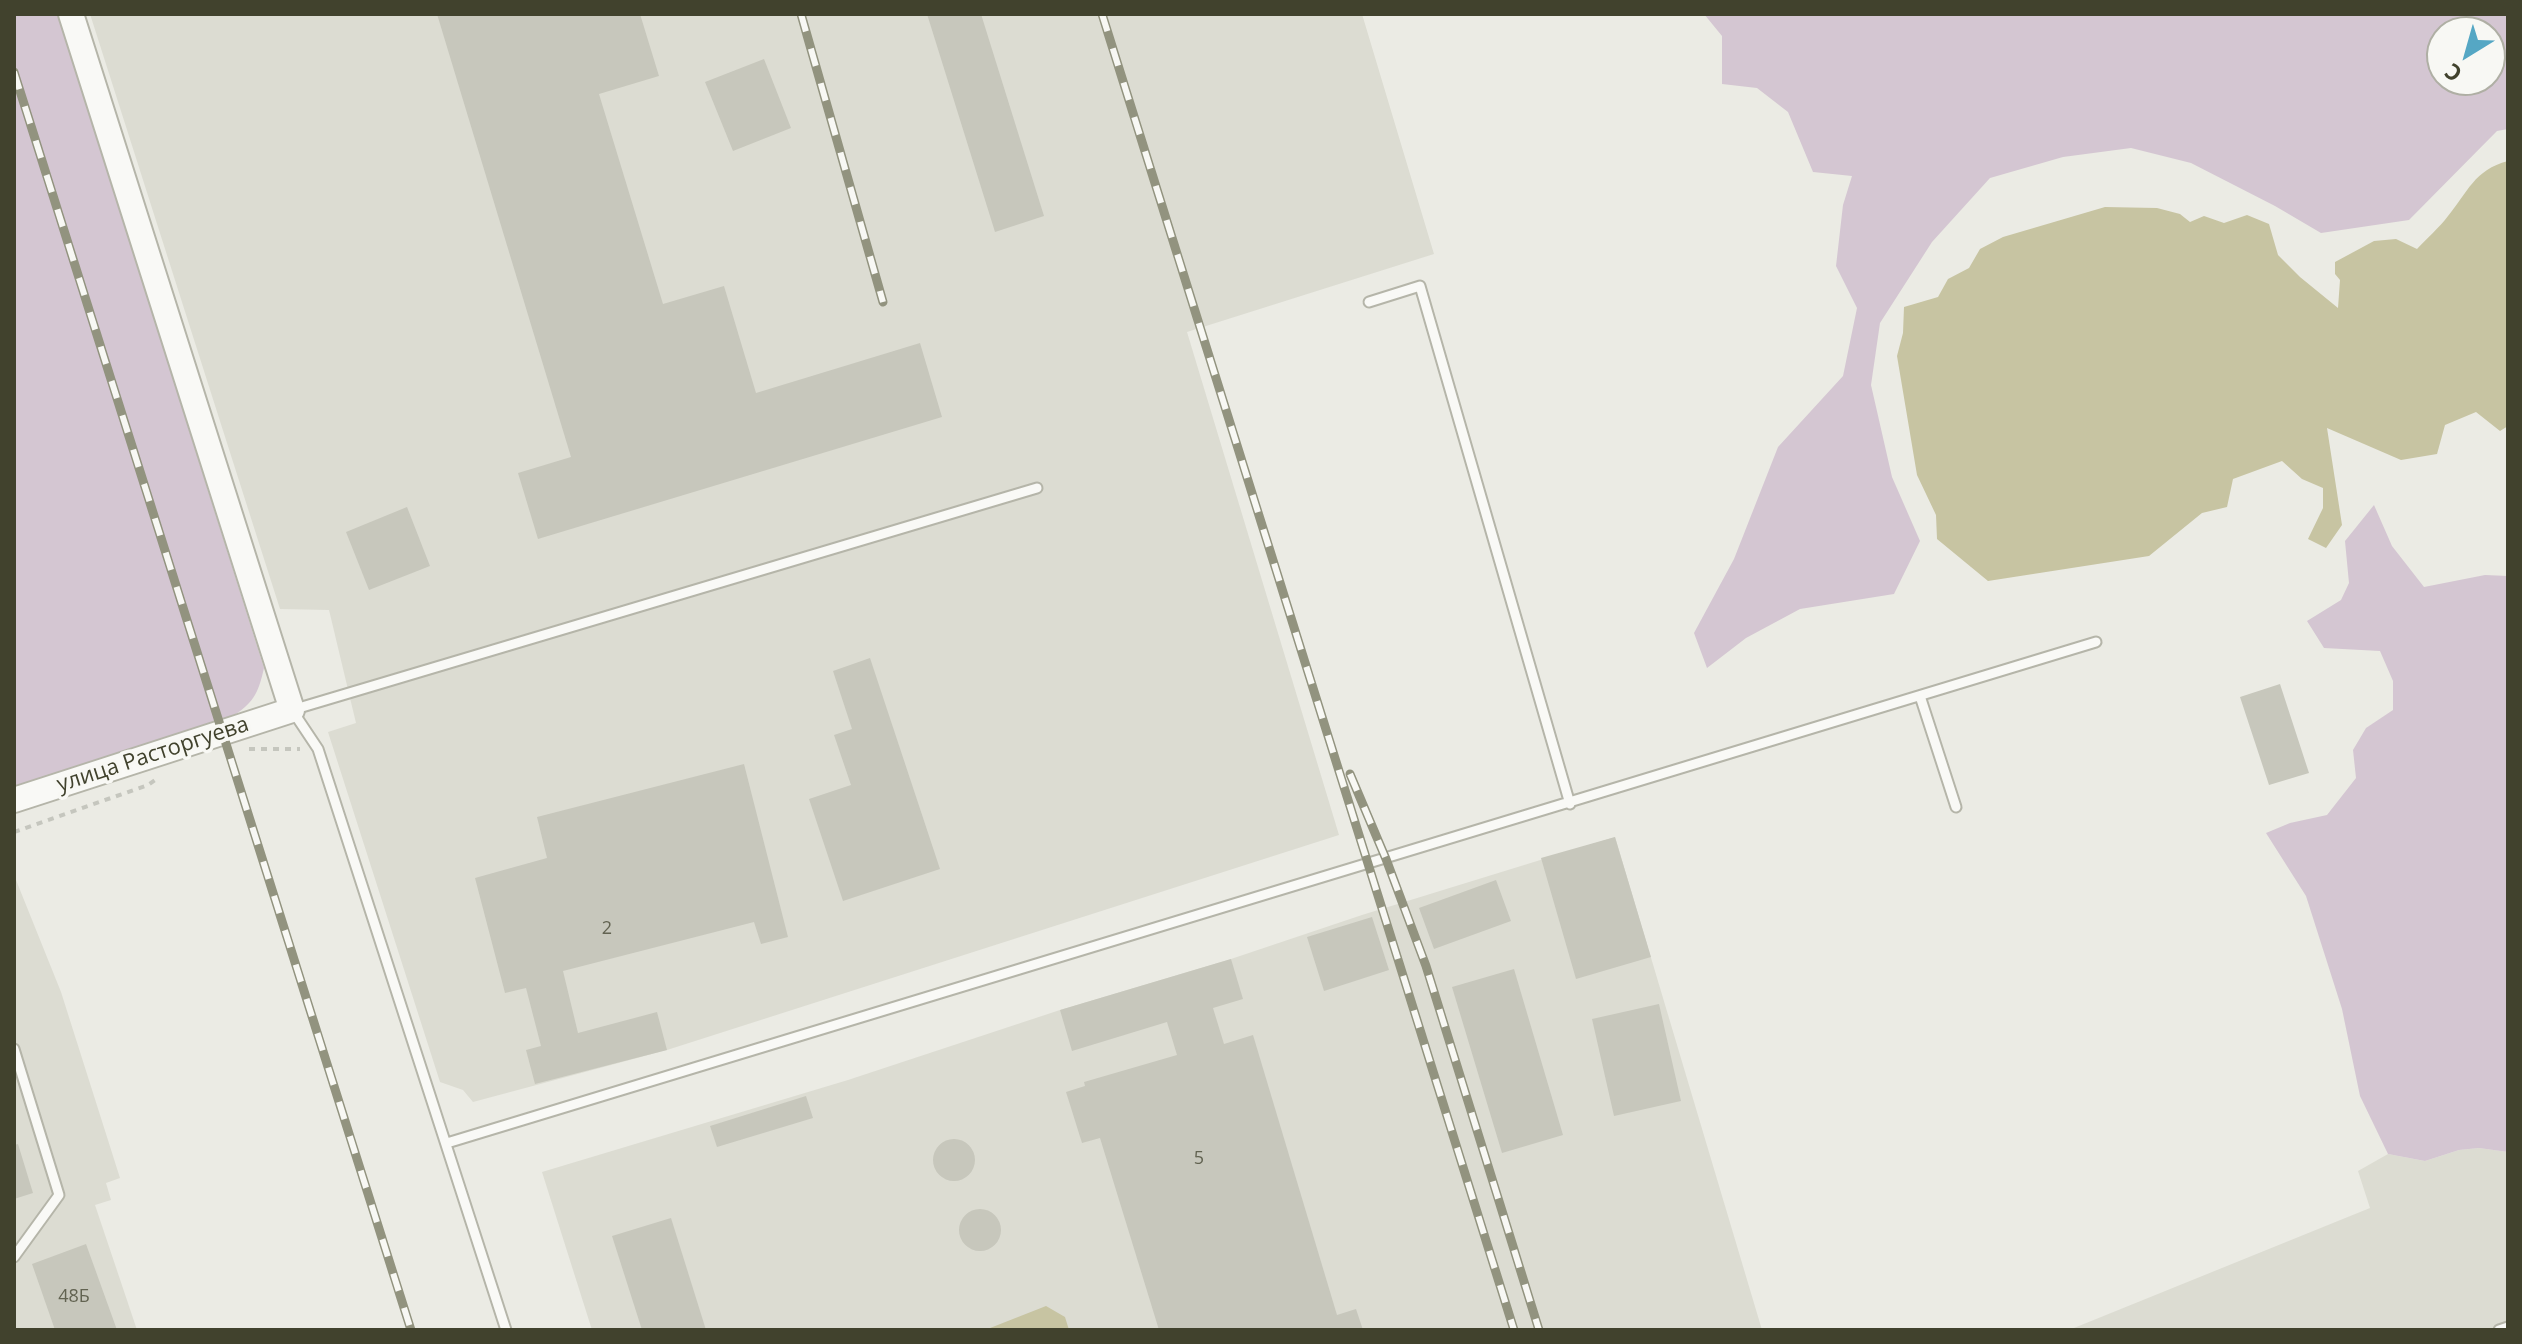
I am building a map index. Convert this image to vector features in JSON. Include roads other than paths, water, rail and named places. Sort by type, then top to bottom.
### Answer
[{"type":"street","points":[[71,14],[292,710]]},
{"type":"street","name":"улица Расторгуева","points":[[14,800],[292,710]]},
{"type":"lane","points":[[1369,302],[1420,286],[1570,804]]},
{"type":"lane","points":[[506,1330],[318,749],[292,710],[1037,488]]},
{"type":"lane","points":[[447,1143],[2096,642]]},
{"type":"lane","points":[[1920,696],[1956,807]]},
{"type":"lane","points":[[14,1049],[59,1195],[14,1257]]},
{"type":"lane","points":[[2499,1330],[2508,1327]]},
{"type":"railway","points":[[801,14],[883,302]]},
{"type":"railway","points":[[1102,14],[1514,1330]]},
{"type":"railway","points":[[14,72],[411,1330]]},
{"type":"railway","points":[[1350,774],[1426,966],[1539,1330]]}]
